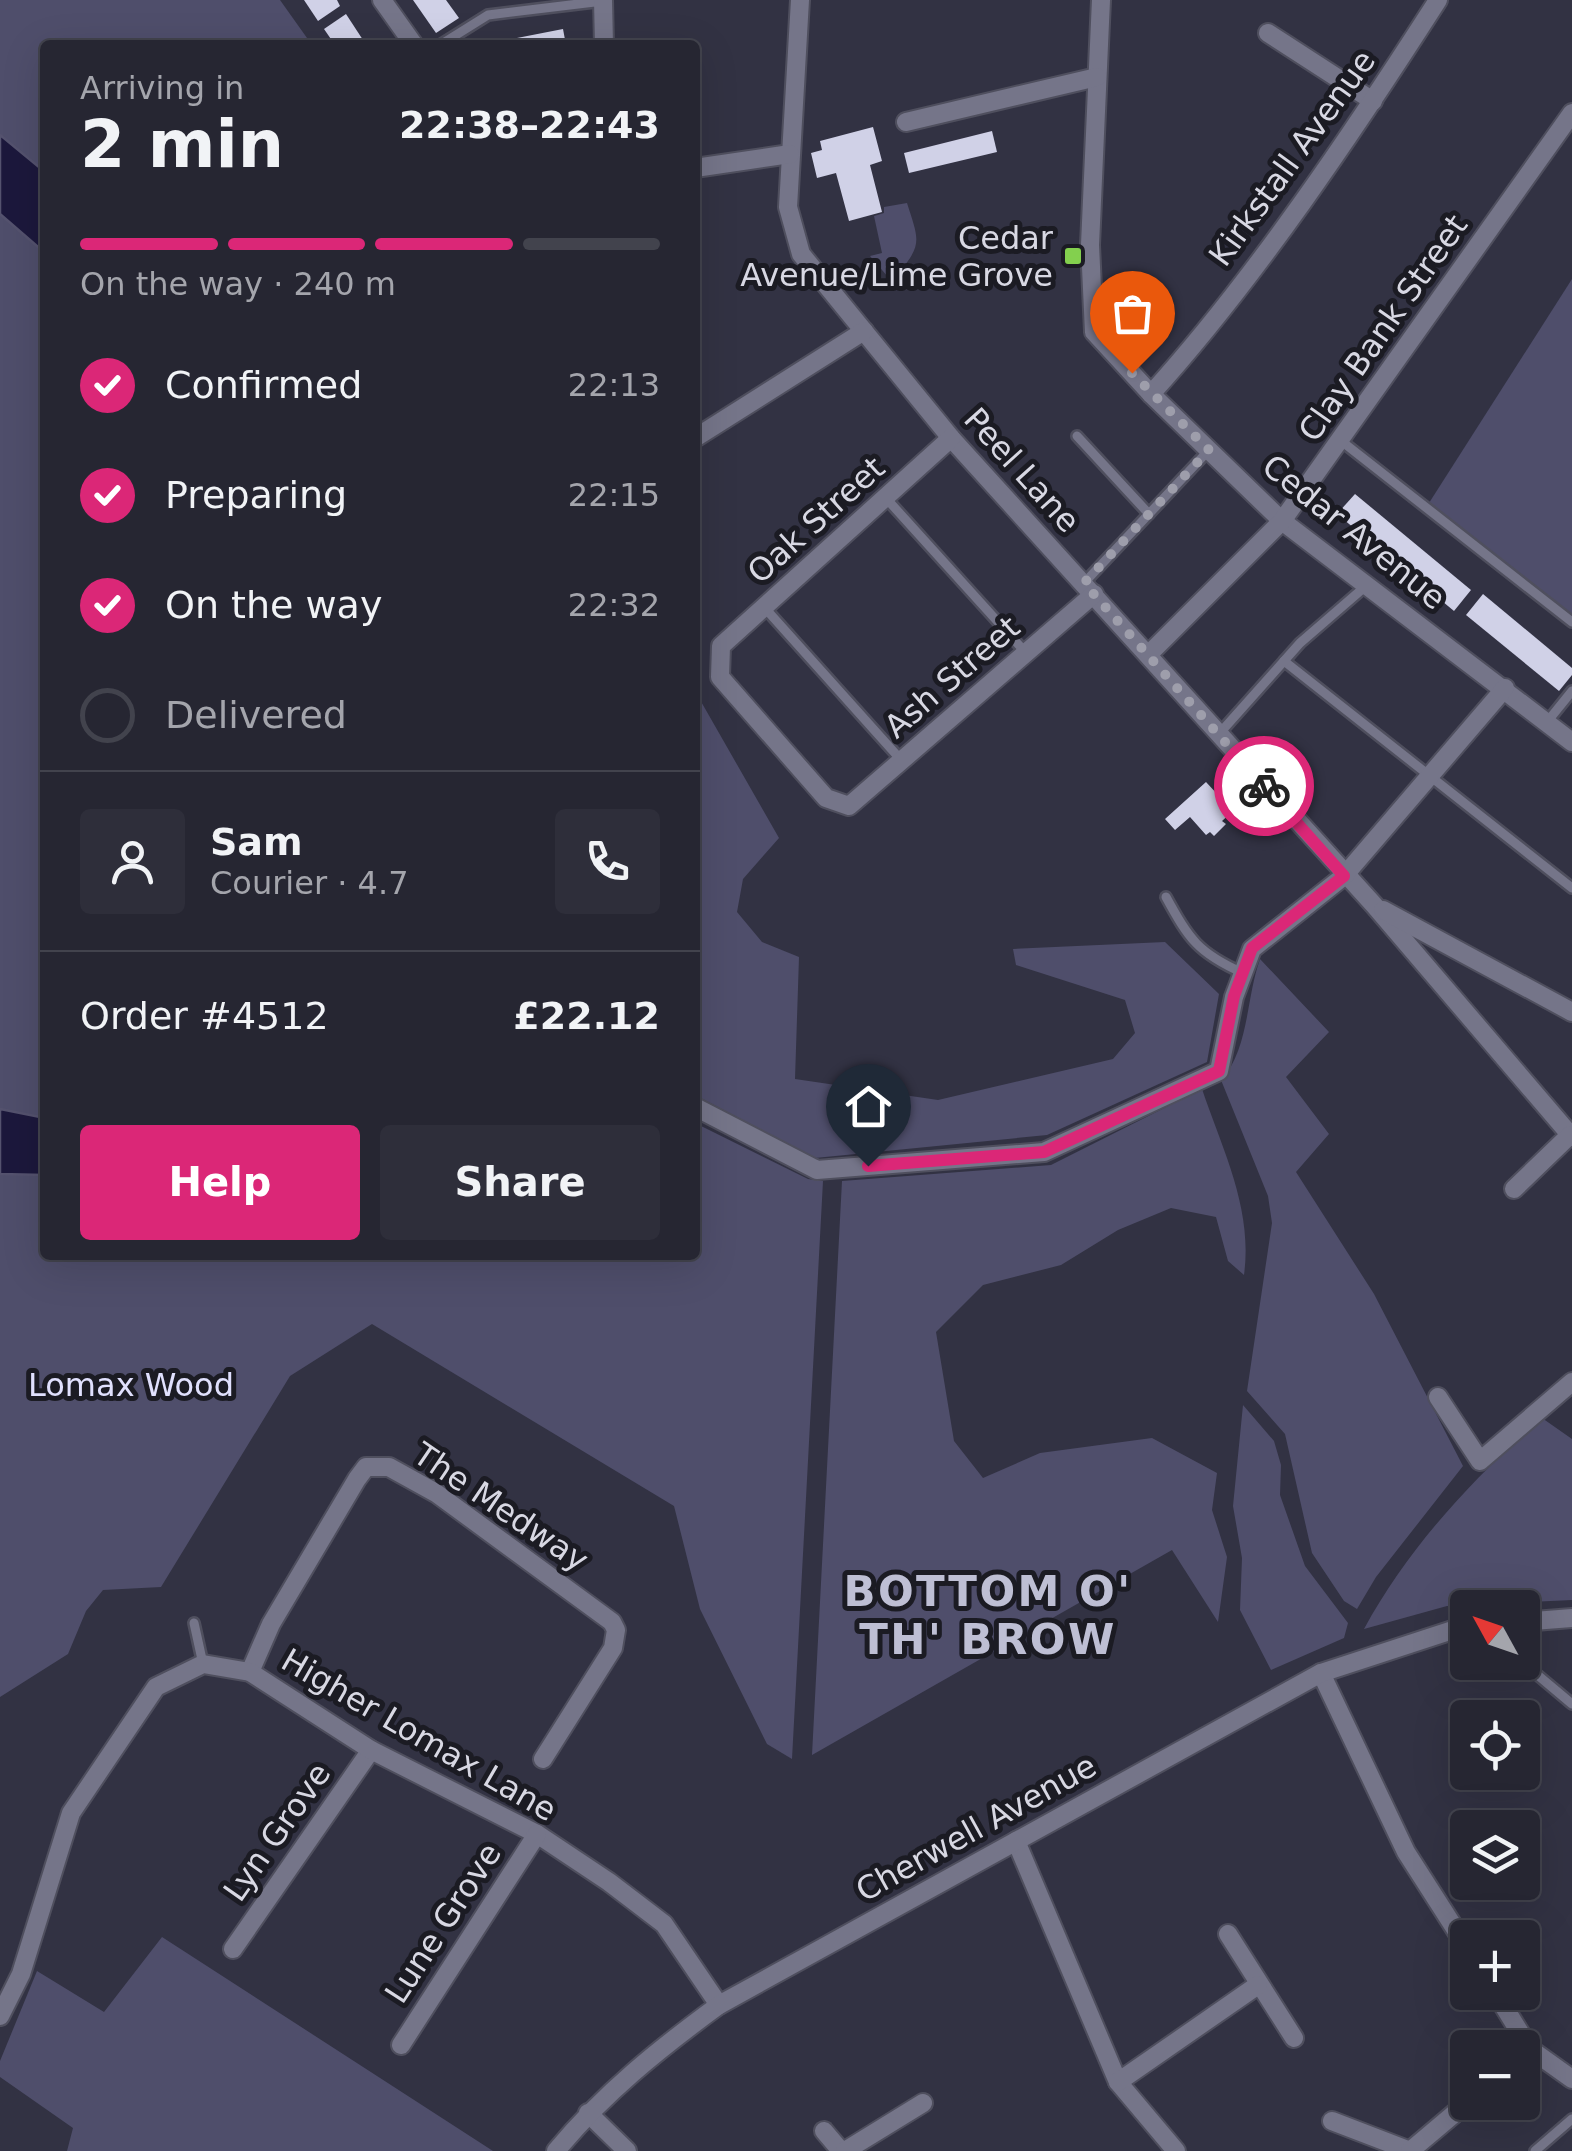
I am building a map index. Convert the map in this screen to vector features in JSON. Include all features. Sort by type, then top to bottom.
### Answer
[{"type":"street","points":[[382,0],[410,40]]},
{"type":"street","name":"Peel Lane","points":[[800,0],[788,208],[802,254],[951,438],[1374,905],[1571,1136]]},
{"type":"street","name":"Cedar Avenue","points":[[1101,0],[1090,245],[1094,332],[1150,394],[1282,521],[1572,742]]},
{"type":"street","name":"Kirkstall Avenue","points":[[1150,394],[1186,354],[1373,101],[1438,0]]},
{"type":"street","points":[[603,1],[604,40]]},
{"type":"street","points":[[1268,32],[1373,101]]},
{"type":"street","points":[[906,122],[1096,78]]},
{"type":"street","name":"Clay Bank Street","points":[[1149,654],[1282,521],[1572,114]]},
{"type":"street","points":[[700,167],[790,154]]},
{"type":"street","points":[[700,435],[864,331]]},
{"type":"street","name":"Oak Street","points":[[849,806],[826,798],[720,677],[721,646],[951,438]]},
{"type":"street","name":"Ash Street","points":[[849,806],[1026,653],[1089,588]]},
{"type":"street","points":[[700,1110],[816,1170],[1044,1152],[1219,1071],[1252,948],[1344,876],[1505,688]]},
{"type":"street","points":[[1374,905],[1572,1012]]},
{"type":"street","points":[[1514,1188],[1571,1136]]},
{"type":"street","points":[[1438,1398],[1480,1461],[1572,1382]]},
{"type":"street","name":"The Medway","points":[[250,1672],[270,1624],[357,1479],[366,1467],[389,1467],[436,1492],[606,1616],[616,1630],[613,1648],[543,1759]]},
{"type":"street","points":[[1540,1621],[1572,1618]]},
{"type":"street","name":"Cherwell Avenue","points":[[556,2151],[588,2113],[643,2062],[720,2005],[1320,1673],[1450,1632]]},
{"type":"street","points":[[0,2016],[21,1974],[71,1813],[156,1688],[203,1664]]},
{"type":"street","name":"Higher Lomax Lane","points":[[203,1664],[250,1672],[371,1750],[536,1834],[664,1924],[720,2005]]},
{"type":"street","points":[[1320,1673],[1406,1852],[1450,1921]]},
{"type":"street","name":"Lyn Grove","points":[[233,1948],[371,1750]]},
{"type":"street","name":"Lune Grove","points":[[401,2045],[536,1834]]},
{"type":"street","points":[[1016,1841],[1118,2082],[1176,2151]]},
{"type":"street","points":[[1228,1934],[1294,2038]]},
{"type":"street","points":[[1118,2082],[1258,1985]]},
{"type":"street","points":[[1540,2060],[1572,2078]]},
{"type":"street","points":[[824,2131],[843,2151],[924,2103]]},
{"type":"street","points":[[588,2113],[626,2151]]},
{"type":"street","points":[[1332,2121],[1410,2151],[1450,2117]]},
{"type":"lane","points":[[448,40],[488,15],[603,1]]},
{"type":"lane","points":[[1077,436],[1149,514]]},
{"type":"lane","points":[[1340,440],[1572,622]]},
{"type":"lane","points":[[1089,588],[1149,514],[1209,450]]},
{"type":"lane","points":[[886,497],[1026,653]]},
{"type":"lane","points":[[1219,734],[1284,660],[1367,585]]},
{"type":"lane","points":[[764,607],[902,760]]},
{"type":"lane","points":[[1284,660],[1572,888]]},
{"type":"lane","points":[[1547,722],[1572,690]]},
{"type":"lane","points":[[1166,898],[1191,942],[1212,960],[1243,972]]},
{"type":"lane","points":[[194,1623],[203,1664]]},
{"type":"lane","points":[[1540,1677],[1572,1704]]},
{"type":"lane","points":[[1535,2151],[1572,2119]]},
{"type":"green space","points":[[0,0],[280,0],[308,40],[40,40],[40,168],[0,135]]},
{"type":"green space","points":[[907,203],[916,234],[915,249],[897,275],[888,277],[870,256],[882,253],[874,216],[884,213],[884,207]]},
{"type":"green space","points":[[0,214],[40,249],[40,1117],[0,1109]]},
{"type":"green space","points":[[1572,279],[1572,616],[1429,503]]},
{"type":"green space","points":[[700,700],[779,838],[743,879],[737,912],[762,942],[799,957],[795,1079],[938,1100],[1113,1059],[1135,1033],[1125,1000],[1016,965],[1013,949],[1165,942],[1219,994],[1207,1062],[1047,1135],[815,1158],[700,1098]]},
{"type":"green space","points":[[1260,959],[1329,1032],[1286,1077],[1329,1134],[1296,1172],[1374,1294],[1463,1466],[1376,1577],[1357,1609],[1344,1601],[1312,1553],[1285,1434],[1247,1391],[1272,1223],[1268,1196],[1221,1080],[1242,1039]]},
{"type":"green space","points":[[1202,1089],[1240,1203],[1246,1251],[1244,1275],[1228,1261],[1216,1217],[1171,1208],[1118,1230],[1061,1265],[983,1285],[936,1332],[954,1441],[983,1478],[1040,1453],[1152,1438],[1217,1473],[1212,1510],[1227,1557],[1218,1622],[1172,1550],[812,1755],[842,1181],[1051,1165]]},
{"type":"green space","name":"Lomax Wood","points":[[700,1125],[808,1179],[823,1181],[792,1759],[767,1744],[700,1609],[674,1506],[372,1324],[290,1376],[161,1587],[103,1590],[86,1611],[68,1654],[0,1697],[0,1174],[40,1175],[40,1260],[700,1260]]},
{"type":"green space","points":[[1243,1405],[1274,1441],[1281,1465],[1280,1495],[1305,1566],[1348,1623],[1344,1638],[1271,1670],[1240,1610],[1242,1558],[1233,1506]]},
{"type":"green space","points":[[1542,1418],[1572,1439],[1572,1600],[1540,1602],[1540,1590],[1450,1590],[1450,1606],[1364,1629],[1421,1543],[1491,1465]]},
{"type":"green space","points":[[162,1937],[493,2151],[67,2151],[73,2128],[0,2077],[0,2061],[37,1971],[104,2012]]},
{"type":"shaded area","points":[[0,135],[40,168],[40,249],[0,214]]},
{"type":"shaded area","points":[[0,1109],[40,1117],[40,1175],[0,1174]]},
{"type":"building","points":[[304,0],[337,0],[340,6],[318,21]]},
{"type":"building","points":[[413,0],[446,0],[459,18],[436,33]]},
{"type":"building","points":[[346,14],[363,40],[332,40],[324,29]]},
{"type":"building","points":[[563,29],[565,40],[506,40]]},
{"type":"building","points":[[873,127],[882,161],[870,165],[882,212],[849,221],[836,173],[817,178],[811,153],[822,150],[820,141]]},
{"type":"building","points":[[992,131],[997,152],[909,173],[904,153]]},
{"type":"building","points":[[1355,494],[1471,590],[1454,611],[1337,514]]},
{"type":"building","points":[[1483,594],[1572,668],[1572,675],[1559,691],[1466,615]]},
{"type":"building","points":[[1206,782],[1233,811],[1222,821],[1226,824],[1214,836],[1210,832],[1206,835],[1190,817],[1175,830],[1165,819]]},
{"type":"way so far","points":[[1132,373],[1209,450],[1084,583],[1264,786]]},
{"type":"place","name":"Cedar Avenue/Lime Grove","points":[[1073,256]]},
{"type":"district","name":"BOTTOM O' TH' BROW","points":[[988,1615]]},
{"type":"route","points":[[868,1166],[1044,1152],[1219,1071],[1234,996],[1252,948],[1344,876],[1264,786]]}]
